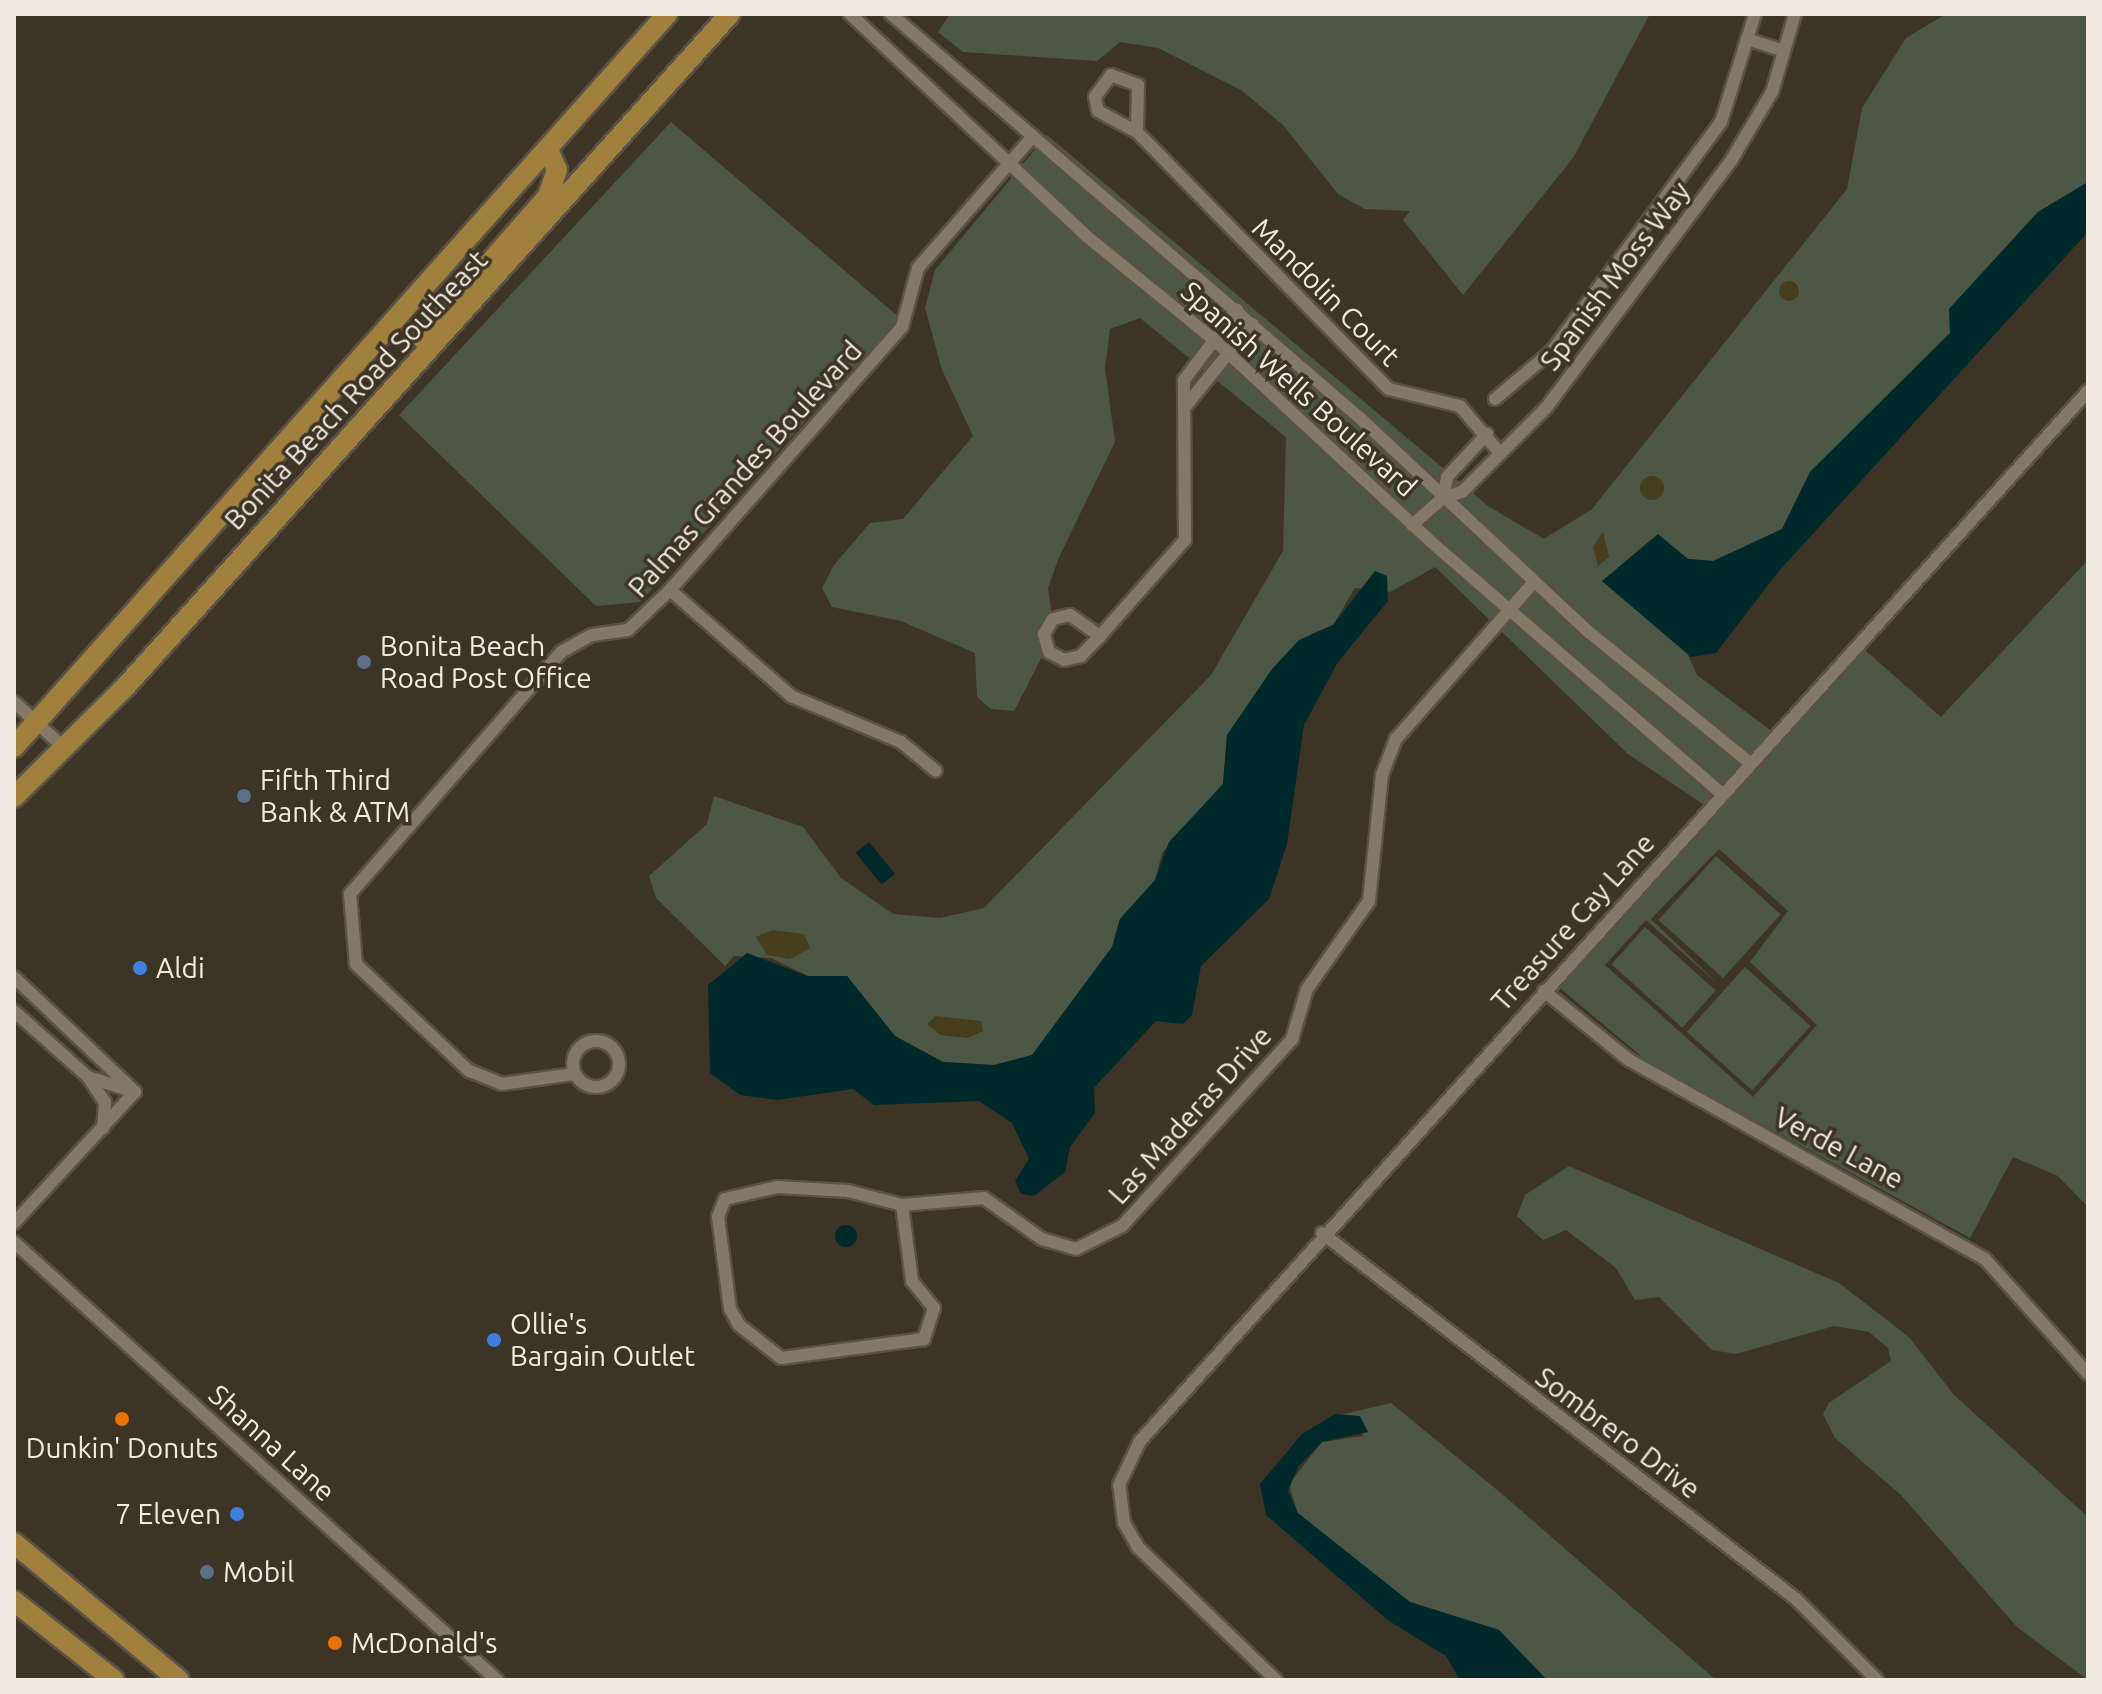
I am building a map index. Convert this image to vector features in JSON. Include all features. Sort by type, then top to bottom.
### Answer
[{"type":"main road","name":"Bonita Beach Road Southeast","points":[[14,747],[38,724],[667,14]]},
{"type":"main road","name":"Bonita Beach Road Southeast","points":[[14,797],[61,745],[127,685],[730,14]]},
{"type":"main road","points":[[405,375],[424,336],[548,196],[557,170],[548,150]]},
{"type":"main road","points":[[14,1543],[179,1680]]},
{"type":"main road","points":[[14,1601],[114,1680]]},
{"type":"street","name":"Spanish Wells Boulevard","points":[[850,14],[1085,235],[1228,352],[1412,525],[1722,794]]},
{"type":"street","name":"Spanish Wells Boulevard","points":[[891,14],[1237,310],[1533,583],[1750,763]]},
{"type":"street","name":"Spanish Moss Way","points":[[1495,399],[1552,351],[1721,122],[1755,14]]},
{"type":"street","name":"Spanish Moss Way","points":[[1412,525],[1443,498],[1462,492],[1546,408],[1732,159],[1772,92],[1795,14]]},
{"type":"street","points":[[1747,39],[1784,51]]},
{"type":"street","name":"Mandolin Court","points":[[1137,132],[1138,85],[1111,75],[1095,97],[1098,111],[1137,132],[1389,389],[1445,399],[1487,434],[1499,452]]},
{"type":"street","name":"Palmas Grandes Boulevard","points":[[574,1074],[502,1084],[469,1071],[356,964],[350,894],[561,652],[592,635],[628,630],[670,590],[902,327],[918,268],[1033,136]]},
{"type":"street","points":[[1100,636],[1070,615],[1053,619],[1044,634],[1049,652],[1064,660],[1081,656],[1100,636],[1185,540],[1184,380],[1237,310]]},
{"type":"street","points":[[1185,407],[1252,324]]},
{"type":"street","name":"Treasure Cay Lane","points":[[1276,1680],[1138,1547],[1118,1499],[1127,1466],[1167,1404],[2088,391]]},
{"type":"street","name":"Spanish Moss Way","points":[[1443,498],[1447,477],[1487,434]]},
{"type":"street","name":"Las Maderas Drive","points":[[902,1205],[912,1281],[934,1308],[924,1339],[781,1358],[739,1325],[719,1229],[725,1199],[777,1187],[848,1191],[902,1205],[984,1198],[1042,1239],[1076,1249],[1122,1226],[1297,1031],[1307,989],[1369,901],[1382,775],[1396,739],[1533,583]]},
{"type":"street","points":[[670,590],[791,696],[901,742],[936,771]]},
{"type":"street","points":[[14,702],[61,745]]},
{"type":"street","points":[[14,977],[135,1092]]},
{"type":"street","name":"Verde Lane","points":[[1544,991],[1629,1060],[1984,1258],[2088,1374]]},
{"type":"street","points":[[14,1011],[88,1077],[105,1102],[103,1128]]},
{"type":"street","points":[[88,1077],[135,1092]]},
{"type":"street","points":[[14,1223],[135,1092]]},
{"type":"street","name":"Sombrero Drive","points":[[1322,1233],[1796,1599],[1877,1680]]},
{"type":"street","name":"Shanna Lane","points":[[14,1242],[491,1678]]},
{"type":"green space","points":[[950,14],[1650,14],[1573,158],[1463,295],[1403,220],[1410,211],[1365,209],[1338,194],[1283,125],[1241,90],[1158,48],[1120,42],[1097,61],[963,52],[938,32]]},
{"type":"green space","points":[[1946,14],[2088,14],[2088,182],[2038,212],[1949,309],[1950,333],[1810,472],[1782,529],[1713,561],[1688,559],[1658,535],[1602,581],[1687,653],[1697,675],[1774,733],[1857,643],[1941,717],[2088,560],[2088,1207],[2058,1176],[2013,1157],[1970,1238],[1647,1061],[1555,984],[1709,808],[1628,754],[1435,567],[1390,592],[1355,588],[1333,625],[1311,634],[1265,680],[1227,735],[1223,784],[1162,853],[1155,880],[1120,919],[1112,947],[1032,1055],[994,1065],[943,1062],[895,1036],[847,976],[808,976],[771,958],[734,956],[725,966],[656,898],[649,876],[707,824],[714,796],[803,827],[841,878],[893,914],[940,918],[984,908],[1211,675],[1283,551],[1286,437],[1140,318],[1110,329],[1105,368],[1115,442],[1059,557],[1048,588],[1053,623],[1046,649],[1014,711],[991,709],[977,697],[975,653],[901,621],[832,607],[822,588],[834,565],[870,523],[903,519],[973,436],[942,370],[925,308],[935,270],[1047,135],[1488,506],[1544,539],[1592,509],[1847,189],[1862,108],[1906,38]],"holes":[[[1719,849],[1788,911],[1750,962],[1817,1025],[1753,1097],[1605,965],[1646,920],[1719,985],[1651,919]]]},
{"type":"green space","points":[[671,122],[900,318],[640,602],[596,606],[399,415]]},
{"type":"green space","points":[[1716,856],[1781,914],[1723,978],[1658,920]]},
{"type":"green space","points":[[1645,927],[1716,991],[1682,1028],[1612,964]]},
{"type":"green space","points":[[1745,967],[1810,1026],[1752,1091],[1687,1032]]},
{"type":"green space","points":[[1569,1166],[1839,1283],[1909,1337],[1954,1395],[2088,1517],[2088,1680],[2017,1627],[1901,1495],[1835,1438],[1823,1414],[1829,1403],[1891,1361],[1888,1348],[1869,1332],[1834,1326],[1736,1354],[1712,1350],[1659,1297],[1635,1300],[1616,1268],[1566,1230],[1543,1240],[1517,1216],[1525,1195]]},
{"type":"green space","points":[[1391,1403],[1502,1494],[1716,1680],[1547,1680],[1499,1630],[1410,1602],[1345,1557],[1298,1514],[1289,1484],[1322,1442],[1363,1436],[1360,1417],[1340,1415]]},
{"type":"sand","points":[[1789,281],[1796,284],[1799,291],[1796,298],[1789,301],[1782,298],[1779,291],[1782,284]]},
{"type":"sand","points":[[1652,476],[1663,483],[1664,488],[1657,499],[1652,500],[1641,493],[1640,488],[1647,477]]},
{"type":"sand","points":[[1603,532],[1609,557],[1598,566],[1593,547]]},
{"type":"sand","points":[[772,930],[804,934],[810,948],[790,959],[767,955],[756,937]]},
{"type":"sand","points":[[936,1016],[981,1021],[983,1031],[968,1038],[941,1035],[927,1024]]},
{"type":"water","points":[[2088,182],[2088,232],[1778,572],[1716,653],[1691,657],[1602,581],[1658,534],[1688,559],[1713,561],[1782,529],[1810,472],[1950,333],[1949,309],[2038,212]]},
{"type":"water","points":[[1375,571],[1387,576],[1388,601],[1338,662],[1304,725],[1287,844],[1269,899],[1201,966],[1192,1015],[1183,1024],[1156,1021],[1094,1088],[1095,1113],[1070,1147],[1065,1172],[1034,1196],[1021,1194],[1015,1181],[1029,1159],[1012,1123],[979,1101],[874,1105],[853,1089],[777,1100],[740,1095],[710,1073],[708,985],[747,953],[808,976],[847,976],[895,1036],[943,1062],[994,1065],[1032,1055],[1112,947],[1120,919],[1155,880],[1169,842],[1223,784],[1227,735],[1272,669],[1299,640],[1333,625]]},
{"type":"water","points":[[869,842],[895,874],[882,885],[856,853]]},
{"type":"water","points":[[846,1225],[854,1228],[857,1236],[854,1244],[846,1247],[838,1244],[835,1236],[838,1228]]},
{"type":"water","points":[[1335,1414],[1360,1416],[1368,1432],[1322,1442],[1298,1467],[1288,1491],[1298,1513],[1410,1602],[1499,1630],[1547,1680],[1460,1680],[1446,1656],[1389,1621],[1266,1515],[1260,1484],[1302,1434]]},
{"type":"place","name":"Bonita Beach Road Post Office","points":[[364,662]]},
{"type":"place","name":"Fifth Third Bank & ATM","points":[[244,796]]},
{"type":"place","name":"Aldi","points":[[140,968]]},
{"type":"place","name":"Ollie's Bargain Outlet","points":[[494,1340]]},
{"type":"place","name":"Dunkin' Donuts","points":[[122,1419]]},
{"type":"place","name":"7 Eleven","points":[[237,1514]]},
{"type":"place","name":"Mobil","points":[[207,1572]]},
{"type":"place","name":"McDonald's","points":[[335,1643]]}]
